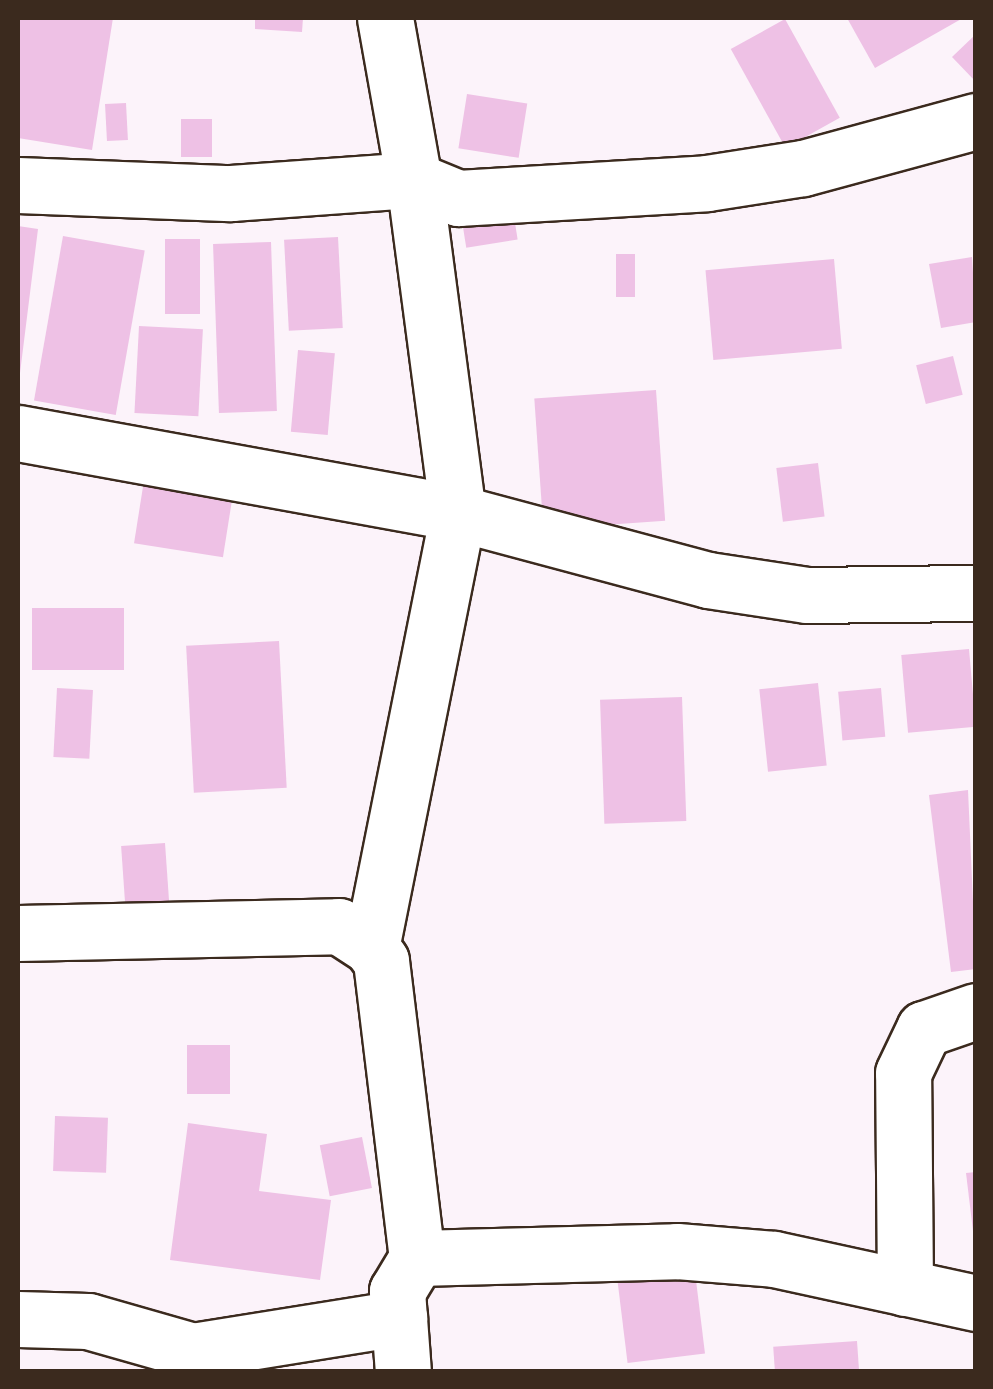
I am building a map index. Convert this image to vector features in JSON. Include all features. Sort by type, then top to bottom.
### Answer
[{"type":"street","points":[[371,948],[458,512],[414,180],[384,18]]},
{"type":"street","points":[[18,185],[231,192],[414,180],[458,198],[708,184],[877,151],[976,121]]},
{"type":"street","points":[[18,433],[458,512],[708,580],[806,595],[976,594]]},
{"type":"street","points":[[18,932],[138,937],[339,926],[371,948],[381,962],[417,1258],[397,1291],[401,1345],[193,1351],[88,1321],[18,1320]]},
{"type":"street","points":[[905,1288],[903,1073],[924,1029],[976,1011]]},
{"type":"street","points":[[417,1258],[678,1251],[774,1259],[976,1303]]},
{"type":"building","points":[[18,18],[113,18],[92,150],[18,138]]},
{"type":"building","points":[[255,18],[303,18],[302,32],[255,29]]},
{"type":"building","points":[[847,18],[963,18],[875,68]]},
{"type":"building","points":[[785,19],[840,118],[786,148],[731,49]]},
{"type":"building","points":[[976,34],[976,82],[952,57]]},
{"type":"building","points":[[467,94],[527,104],[519,158],[458,148]]},
{"type":"building","points":[[126,103],[128,140],[107,141],[105,104]]},
{"type":"building","points":[[181,119],[212,119],[212,157],[181,157]]},
{"type":"building","points":[[512,204],[518,240],[466,248],[461,212]]},
{"type":"building","points":[[18,226],[38,229],[20,373],[18,373]]},
{"type":"building","points":[[63,236],[145,250],[116,415],[34,400]]},
{"type":"building","points":[[338,237],[343,328],[289,331],[284,240]]},
{"type":"building","points":[[165,239],[200,239],[200,314],[165,314]]},
{"type":"building","points":[[271,242],[277,411],[219,413],[213,244]]},
{"type":"building","points":[[616,254],[635,254],[635,297],[616,297]]},
{"type":"building","points":[[972,257],[976,322],[941,328],[929,264]]},
{"type":"building","points":[[834,259],[842,349],[713,360],[705,270]]},
{"type":"building","points":[[139,326],[203,329],[198,416],[134,413]]},
{"type":"building","points":[[298,350],[335,353],[328,435],[291,432]]},
{"type":"building","points":[[953,356],[963,395],[926,404],[916,365]]},
{"type":"building","points":[[656,390],[665,521],[543,529],[534,399]]},
{"type":"building","points":[[818,463],[825,517],[783,522],[776,468]]},
{"type":"building","points":[[145,474],[234,488],[223,557],[134,543]]},
{"type":"building","points":[[32,608],[124,608],[124,670],[32,670]]},
{"type":"building","points":[[279,641],[287,788],[194,793],[186,646]]},
{"type":"building","points":[[969,649],[976,727],[908,733],[901,655]]},
{"type":"building","points":[[818,683],[827,766],[768,772],[759,689]]},
{"type":"building","points":[[57,688],[93,690],[89,759],[53,757]]},
{"type":"building","points":[[881,688],[885,737],[842,741],[838,692]]},
{"type":"building","points":[[682,697],[686,821],[604,824],[600,700]]},
{"type":"building","points":[[968,790],[976,969],[951,972],[929,795]]},
{"type":"building","points":[[165,843],[169,907],[126,910],[121,846]]},
{"type":"building","points":[[187,1045],[230,1045],[230,1094],[187,1094]]},
{"type":"building","points":[[55,1116],[108,1118],[106,1173],[53,1171]]},
{"type":"building","points":[[188,1123],[267,1134],[259,1191],[331,1200],[320,1280],[170,1260]]},
{"type":"building","points":[[362,1137],[372,1188],[330,1196],[320,1145]]},
{"type":"building","points":[[976,1172],[976,1231],[973,1231],[966,1173]]},
{"type":"building","points":[[695,1272],[705,1353],[628,1363],[618,1282]]},
{"type":"building","points":[[857,1341],[859,1372],[775,1372],[773,1347]]}]
